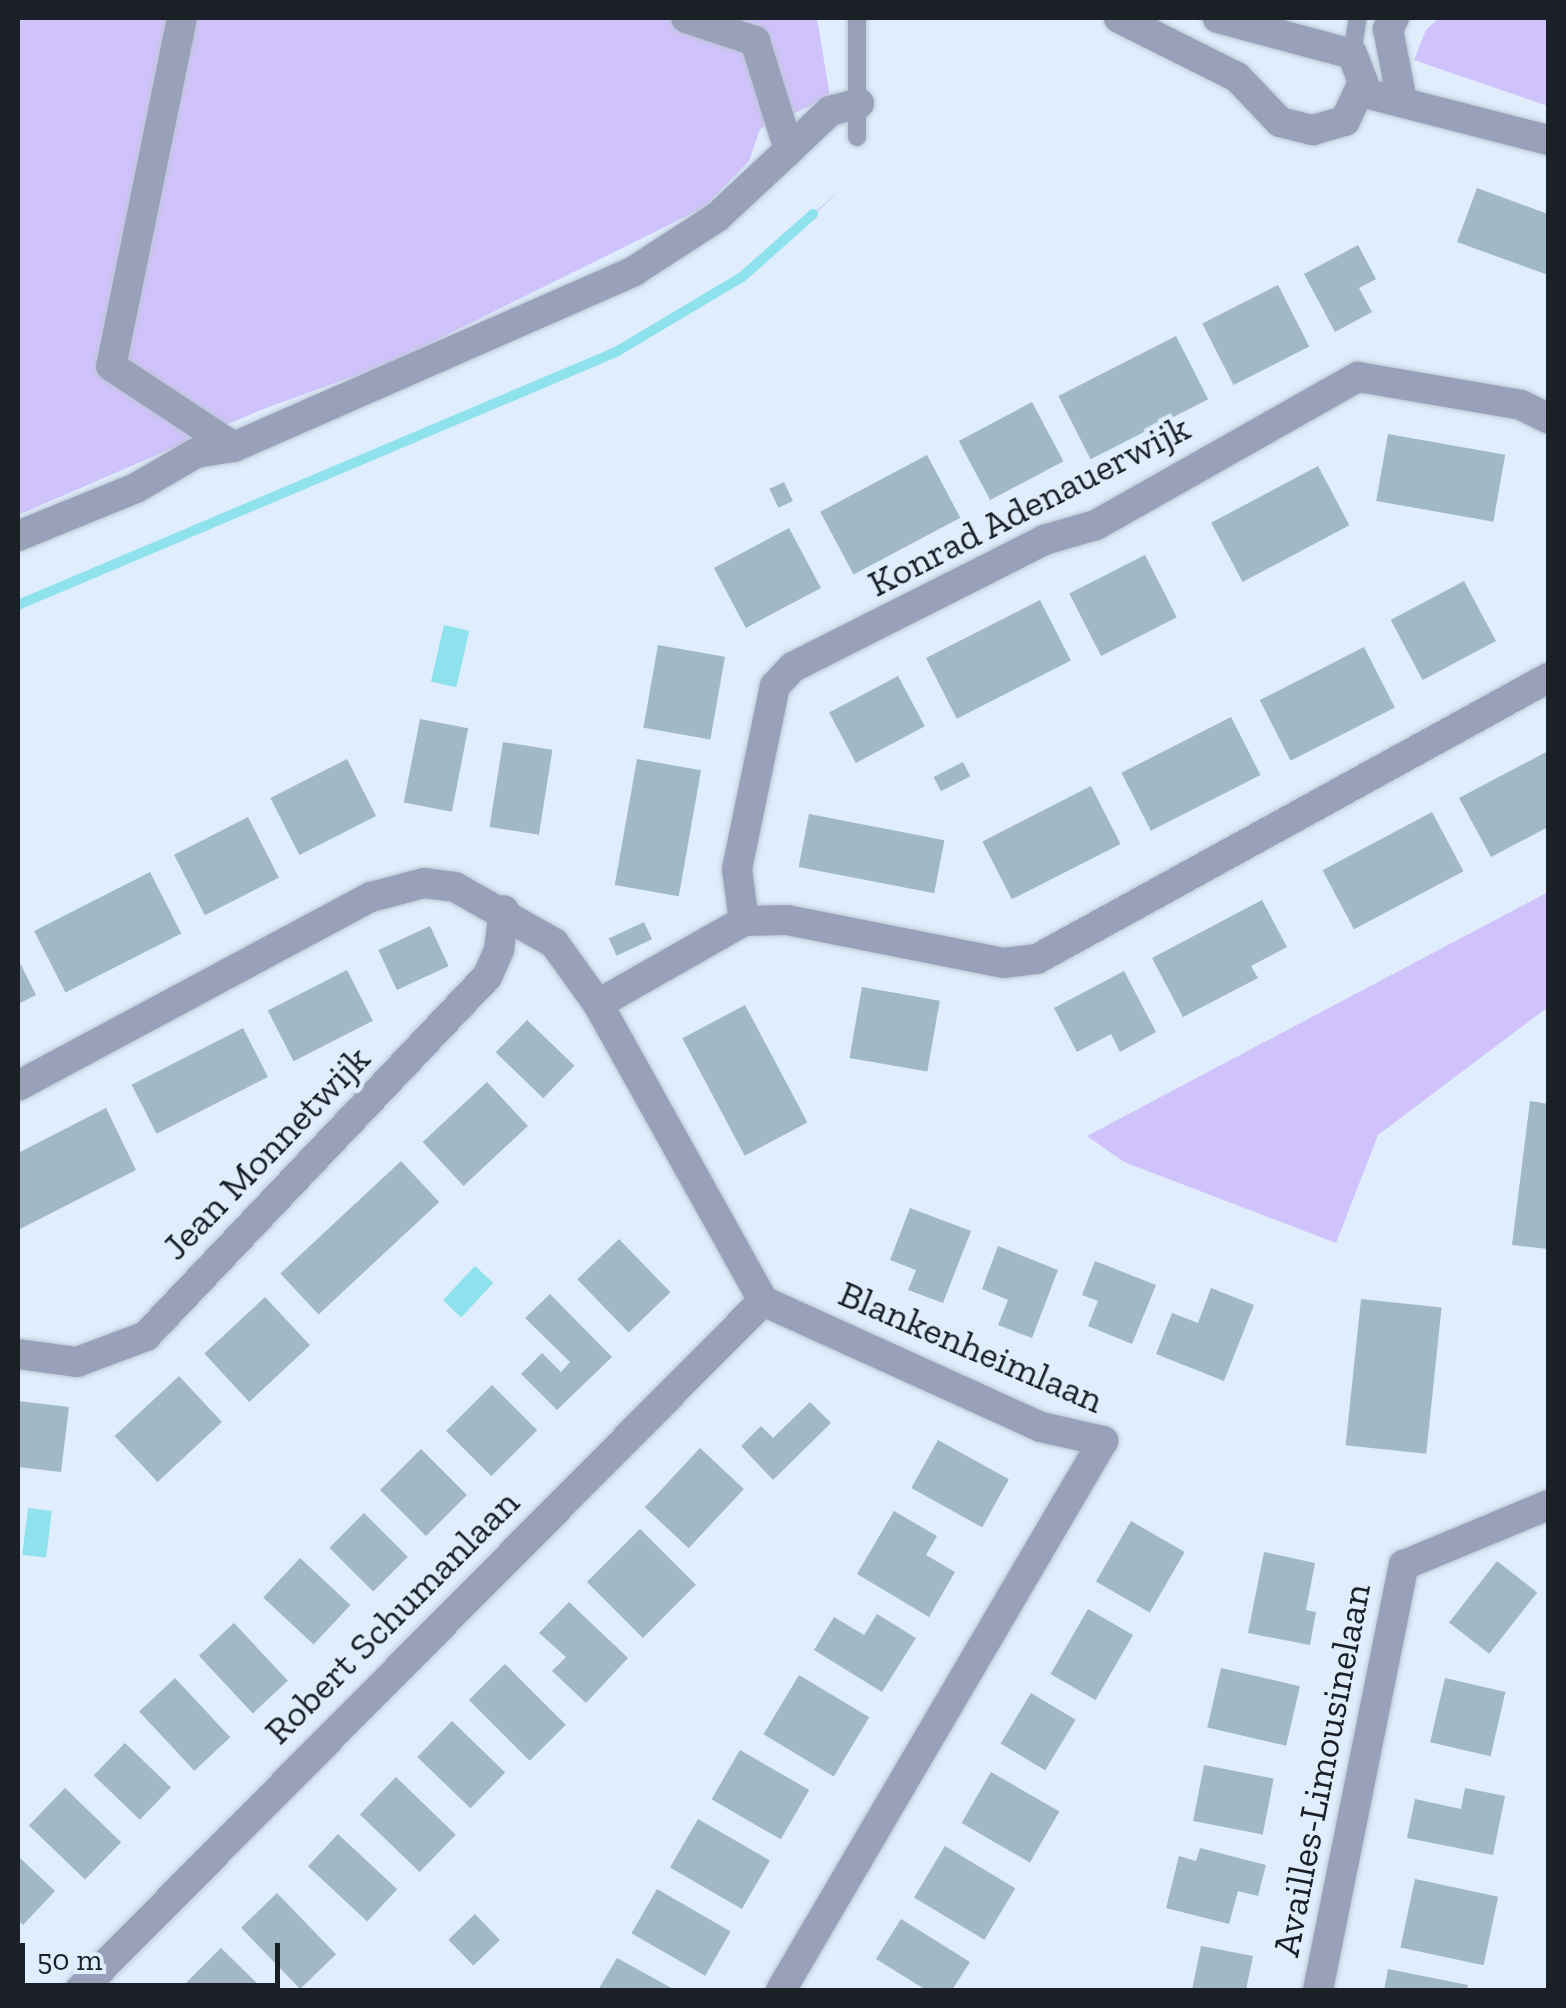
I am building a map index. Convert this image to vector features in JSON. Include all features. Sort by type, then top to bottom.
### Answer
[{"type":"street","points":[[182,18],[111,366],[234,447]]},
{"type":"street","points":[[686,18],[755,41],[790,150]]},
{"type":"street","points":[[1119,18],[1236,76],[1280,122],[1313,130],[1345,121],[1360,92],[1352,54],[1218,18]]},
{"type":"street","points":[[1394,18],[1388,29],[1402,101]]},
{"type":"street","points":[[1360,92],[1548,140]]},
{"type":"street","points":[[18,536],[136,488],[196,454],[234,447],[634,271],[717,218],[830,112],[859,103]]},
{"type":"street","name":"Konrad Adenauerwijk","points":[[744,921],[736,869],[775,686],[793,667],[1044,540],[1096,525],[1358,377],[1520,405],[1548,418]]},
{"type":"street","points":[[598,1004],[744,921],[786,920],[1004,963],[1037,959],[1548,678]]},
{"type":"street","points":[[18,1086],[371,898],[424,883],[455,887],[504,910],[554,943],[598,1004],[763,1302]]},
{"type":"street","name":"Jean Monnetwijk","points":[[18,1354],[78,1362],[146,1336],[487,978],[499,950],[504,910]]},
{"type":"street","name":"Robert Schumanlaan","points":[[80,1990],[763,1302]]},
{"type":"street","name":"Blankenheimlaan","points":[[763,1302],[1041,1427],[1103,1441],[781,1990]]},
{"type":"street","name":"Availles-Limousinelaan","points":[[1318,1990],[1404,1565],[1548,1505]]},
{"type":"lane","points":[[857,18],[857,137]]},
{"type":"lane","points":[[1352,54],[1358,18]]},
{"type":"shaded area","points":[[18,18],[817,18],[830,97],[760,129],[749,161],[703,208],[388,364],[263,409],[18,515]]},
{"type":"shaded area","points":[[1439,18],[1548,18],[1548,106],[1414,60],[1426,30]]},
{"type":"shaded area","points":[[841,190],[744,279],[617,354],[18,608],[18,602],[614,350],[740,274]]},
{"type":"shaded area","points":[[1548,892],[1548,1007],[1378,1135],[1336,1243],[1124,1162],[1087,1136]]},
{"type":"water","points":[[444,625],[469,631],[456,687],[431,682]]},
{"type":"water","points":[[475,1266],[493,1283],[461,1317],[443,1300]]},
{"type":"water","points":[[28,1508],[52,1511],[46,1558],[22,1555]]},
{"type":"building","points":[[1477,188],[1548,214],[1548,275],[1457,242]]},
{"type":"building","points":[[1358,245],[1376,279],[1359,288],[1372,312],[1335,332],[1304,274]]},
{"type":"building","points":[[1278,285],[1309,346],[1234,385],[1202,324]]},
{"type":"building","points":[[1176,336],[1208,399],[1091,459],[1058,396]]},
{"type":"building","points":[[1032,402],[1063,461],[990,500],[959,441]]},
{"type":"building","points":[[1388,434],[1505,455],[1493,522],[1376,501]]},
{"type":"building","points":[[927,455],[960,518],[853,574],[820,512]]},
{"type":"building","points":[[1318,466],[1349,525],[1243,582],[1211,523]]},
{"type":"building","points":[[784,482],[793,501],[778,508],[769,489]]},
{"type":"building","points":[[789,528],[821,588],[746,628],[714,568]]},
{"type":"building","points":[[1145,555],[1177,617],[1101,656],[1069,594]]},
{"type":"building","points":[[1464,581],[1496,641],[1423,680],[1391,620]]},
{"type":"building","points":[[1040,600],[1071,661],[957,719],[926,658]]},
{"type":"building","points":[[658,645],[725,657],[710,740],[643,728]]},
{"type":"building","points":[[1364,647],[1395,708],[1291,761],[1260,700]]},
{"type":"building","points":[[898,676],[925,726],[856,763],[829,713]]},
{"type":"building","points":[[1231,717],[1261,775],[1151,831],[1121,773]]},
{"type":"building","points":[[420,719],[468,728],[452,812],[404,802]]},
{"type":"building","points":[[503,742],[552,750],[539,835],[490,827]]},
{"type":"building","points":[[1548,751],[1548,827],[1491,857],[1459,798]]},
{"type":"building","points":[[347,759],[376,816],[299,855],[270,798]]},
{"type":"building","points":[[637,759],[701,770],[679,896],[615,885]]},
{"type":"building","points":[[963,762],[970,776],[941,791],[934,777]]},
{"type":"building","points":[[1091,786],[1121,844],[1012,899],[982,841]]},
{"type":"building","points":[[1432,812],[1463,871],[1354,929],[1323,870]]},
{"type":"building","points":[[809,814],[944,840],[934,893],[799,867]]},
{"type":"building","points":[[248,817],[279,878],[205,915],[174,855]]},
{"type":"building","points":[[150,872],[181,933],[65,992],[34,931]]},
{"type":"building","points":[[1262,900],[1287,947],[1251,966],[1258,978],[1183,1017],[1152,958]]},
{"type":"building","points":[[644,922],[652,939],[617,956],[609,938]]},
{"type":"building","points":[[430,926],[449,966],[397,990],[378,950]]},
{"type":"building","points":[[18,959],[36,995],[18,1004]]},
{"type":"building","points":[[347,970],[373,1021],[294,1061],[268,1010]]},
{"type":"building","points":[[1124,971],[1156,1032],[1120,1052],[1111,1034],[1077,1052],[1054,1008]]},
{"type":"building","points":[[862,987],[940,1001],[927,1072],[849,1058]]},
{"type":"building","points":[[745,1005],[807,1122],[745,1156],[682,1038]]},
{"type":"building","points":[[527,1020],[574,1066],[543,1098],[496,1052]]},
{"type":"building","points":[[243,1028],[268,1077],[157,1134],[132,1085]]},
{"type":"building","points":[[487,1082],[528,1126],[464,1186],[423,1142]]},
{"type":"building","points":[[1530,1101],[1548,1104],[1548,1249],[1512,1245]]},
{"type":"building","points":[[106,1108],[136,1170],[18,1230],[18,1153]]},
{"type":"building","points":[[401,1161],[439,1202],[319,1314],[280,1274]]},
{"type":"building","points":[[910,1208],[971,1231],[943,1303],[908,1290],[916,1270],[890,1260]]},
{"type":"building","points":[[619,1239],[670,1292],[629,1333],[577,1279]]},
{"type":"building","points":[[998,1246],[1058,1270],[1032,1338],[998,1325],[1008,1300],[982,1289]]},
{"type":"building","points":[[1095,1261],[1156,1285],[1132,1344],[1088,1326],[1098,1301],[1082,1295]]},
{"type":"building","points":[[1211,1288],[1254,1305],[1224,1381],[1156,1354],[1172,1313],[1198,1323]]},
{"type":"building","points":[[550,1294],[612,1357],[557,1410],[521,1374],[542,1353],[561,1372],[570,1362],[525,1318]]},
{"type":"building","points":[[265,1297],[310,1345],[249,1402],[204,1354]]},
{"type":"building","points":[[1361,1299],[1442,1307],[1426,1454],[1346,1445]]},
{"type":"building","points":[[179,1376],[222,1422],[158,1482],[115,1436]]},
{"type":"building","points":[[492,1385],[537,1430],[491,1476],[446,1431]]},
{"type":"building","points":[[18,1401],[69,1407],[61,1472],[18,1467]]},
{"type":"building","points":[[810,1402],[831,1423],[773,1480],[741,1446],[761,1426],[773,1438]]},
{"type":"building","points":[[938,1440],[1009,1479],[982,1527],[911,1488]]},
{"type":"building","points":[[700,1448],[744,1489],[689,1548],[645,1507]]},
{"type":"building","points":[[421,1449],[467,1495],[426,1536],[380,1490]]},
{"type":"building","points":[[894,1511],[937,1536],[926,1555],[955,1572],[929,1617],[857,1574]]},
{"type":"building","points":[[364,1513],[408,1557],[373,1591],[329,1548]]},
{"type":"building","points":[[1131,1521],[1185,1552],[1150,1613],[1096,1582]]},
{"type":"building","points":[[640,1529],[696,1585],[643,1638],[587,1582]]},
{"type":"building","points":[[1264,1552],[1315,1563],[1306,1610],[1316,1612],[1310,1645],[1248,1633]]},
{"type":"building","points":[[300,1558],[350,1605],[314,1645],[263,1597]]},
{"type":"building","points":[[1497,1561],[1537,1592],[1489,1654],[1449,1622]]},
{"type":"building","points":[[569,1602],[628,1658],[586,1703],[552,1671],[566,1657],[539,1633]]},
{"type":"building","points":[[1088,1609],[1133,1635],[1096,1700],[1050,1674]]},
{"type":"building","points":[[877,1614],[916,1638],[882,1692],[814,1650],[834,1617],[864,1635]]},
{"type":"building","points":[[234,1623],[288,1681],[253,1714],[199,1656]]},
{"type":"building","points":[[505,1664],[566,1725],[530,1761],[469,1700]]},
{"type":"building","points":[[1221,1668],[1300,1686],[1286,1746],[1207,1727]]},
{"type":"building","points":[[799,1675],[869,1717],[834,1776],[763,1734]]},
{"type":"building","points":[[175,1678],[230,1737],[194,1771],[139,1711]]},
{"type":"building","points":[[1445,1678],[1505,1692],[1491,1756],[1430,1742]]},
{"type":"building","points":[[1031,1693],[1076,1720],[1045,1770],[1001,1744]]},
{"type":"building","points":[[452,1721],[505,1772],[470,1808],[417,1757]]},
{"type":"building","points":[[125,1743],[171,1787],[140,1820],[94,1775]]},
{"type":"building","points":[[740,1750],[809,1790],[781,1839],[712,1799]]},
{"type":"building","points":[[1204,1765],[1274,1779],[1263,1835],[1193,1821]]},
{"type":"building","points":[[991,1772],[1059,1812],[1030,1863],[962,1823]]},
{"type":"building","points":[[396,1777],[456,1835],[420,1872],[360,1814]]},
{"type":"building","points":[[65,1788],[121,1842],[85,1880],[29,1825]]},
{"type":"building","points":[[1465,1788],[1505,1796],[1493,1855],[1407,1838],[1415,1799],[1461,1809]]},
{"type":"building","points":[[698,1819],[770,1860],[742,1909],[670,1867]]},
{"type":"building","points":[[338,1834],[397,1889],[367,1921],[308,1866]]},
{"type":"building","points":[[945,1846],[1015,1888],[984,1940],[914,1897]]},
{"type":"building","points":[[1200,1848],[1266,1865],[1258,1896],[1238,1891],[1229,1924],[1166,1908],[1179,1856],[1196,1861]]},
{"type":"building","points":[[20,1858],[55,1891],[23,1925],[18,1920]]},
{"type":"building","points":[[1415,1879],[1498,1897],[1484,1965],[1400,1947]]},
{"type":"building","points":[[657,1889],[731,1932],[705,1976],[632,1933]]},
{"type":"building","points":[[277,1893],[336,1954],[300,1989],[241,1928]]},
{"type":"building","points":[[475,1914],[500,1940],[473,1966],[448,1940]]},
{"type":"building","points":[[901,1919],[970,1962],[952,1990],[926,1990],[876,1959]]},
{"type":"building","points":[[1201,1946],[1253,1956],[1246,1990],[1192,1990]]},
{"type":"building","points":[[221,1948],[264,1990],[191,1990],[185,1984]]},
{"type":"building","points":[[617,1958],[675,1990],[598,1990]]},
{"type":"building","points":[[1388,1969],[1468,1985],[1467,1990],[1384,1990]]},
{"type":"waterway","points":[[18,605],[616,352],[742,277],[813,214]]}]
